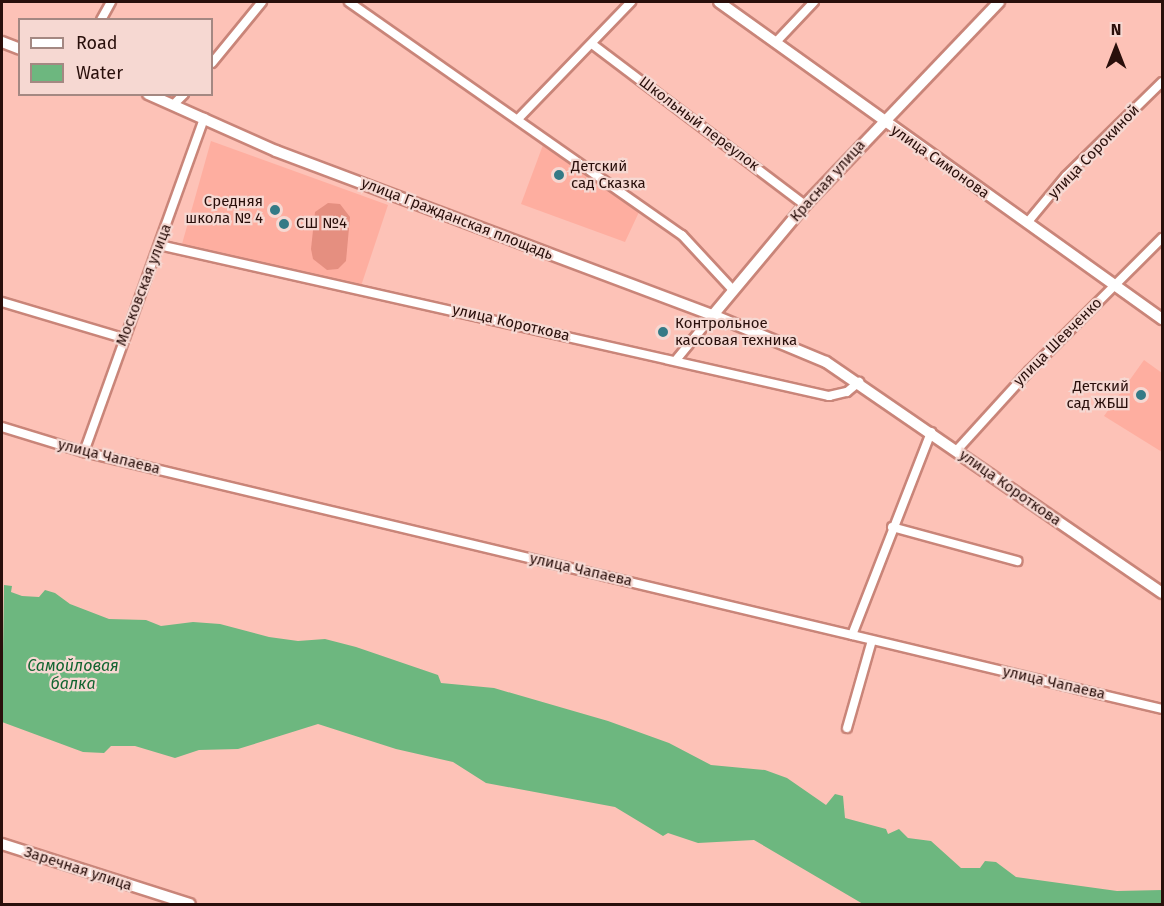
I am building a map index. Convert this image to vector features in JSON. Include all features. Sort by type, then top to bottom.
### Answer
[{"type":"street","points":[[102,18],[111,2]]},
{"type":"street","points":[[213,62],[262,2]]},
{"type":"street","points":[[349,2],[682,235],[733,290]]},
{"type":"street","points":[[518,119],[631,2]]},
{"type":"street","name":"улица Симонова","points":[[719,2],[882,122],[1162,320]]},
{"type":"street","points":[[776,42],[814,2]]},
{"type":"street","name":"Красная улица","points":[[713,315],[805,205],[999,2]]},
{"type":"street","points":[[2,42],[18,47]]},
{"type":"street","name":"Школьный переулок","points":[[592,44],[805,205]]},
{"type":"street","name":"улица Сорокиной","points":[[1027,223],[1066,176],[1162,82]]},
{"type":"street","points":[[153,96],[204,118]]},
{"type":"street","points":[[174,104],[182,96]]},
{"type":"street","name":"Московская улица","points":[[84,452],[123,338],[204,118]]},
{"type":"street","name":"улица Гражданская площадь","points":[[204,118],[276,152],[713,315]]},
{"type":"street","name":"улица Шевченко","points":[[957,450],[1162,238]]},
{"type":"street","name":"улица Короткова","points":[[159,245],[829,396],[847,392],[859,382]]},
{"type":"street","points":[[2,302],[123,338]]},
{"type":"street","points":[[676,360],[713,315]]},
{"type":"street","name":"улица Короткова","points":[[713,315],[826,362],[859,382],[1162,592]]},
{"type":"street","name":"улица Чапаева","points":[[2,427],[84,452],[1162,709]]},
{"type":"street","points":[[852,635],[892,527],[931,432]]},
{"type":"street","points":[[892,527],[1017,561]]},
{"type":"street","points":[[847,728],[872,640]]},
{"type":"street","name":"Заречная улица","points":[[2,844],[190,904]]},
{"type":"shaded area","name":"СШ №4","points":[[211,141],[388,205],[361,286],[182,244]]},
{"type":"shaded area","name":"Детский сад Сказка","points":[[543,145],[639,212],[625,242],[521,204]]},
{"type":"shaded area","points":[[328,203],[340,204],[350,217],[346,261],[338,269],[327,270],[313,259],[311,249],[315,212]]},
{"type":"shaded area","name":"Детский сад ЖБШ","points":[[1144,360],[1162,373],[1162,452],[1104,416]]},
{"type":"water","name":"Самойловая балка","points":[[4,585],[12,586],[11,592],[22,596],[39,597],[45,590],[55,593],[70,604],[109,619],[146,620],[161,626],[193,622],[220,624],[269,637],[298,641],[325,639],[356,647],[438,675],[441,683],[494,688],[608,721],[669,743],[711,765],[765,770],[787,778],[826,805],[835,794],[843,796],[845,818],[886,829],[888,834],[899,829],[908,838],[931,841],[961,868],[980,868],[985,861],[996,862],[1016,877],[1117,891],[1162,890],[1162,904],[863,904],[754,840],[698,843],[668,833],[663,836],[615,807],[486,783],[453,762],[396,749],[318,724],[238,749],[199,750],[175,758],[135,746],[111,746],[104,753],[83,752],[2,722]]},
{"type":"place","name":"Детский сад Сказка","points":[[559,175]]},
{"type":"place","name":"Средняя школа № 4","points":[[275,210]]},
{"type":"place","name":"СШ №4","points":[[284,224]]},
{"type":"place","name":"Контрольное кассовая техника","points":[[663,332]]},
{"type":"place","name":"Детский сад ЖБШ","points":[[1141,395]]}]
